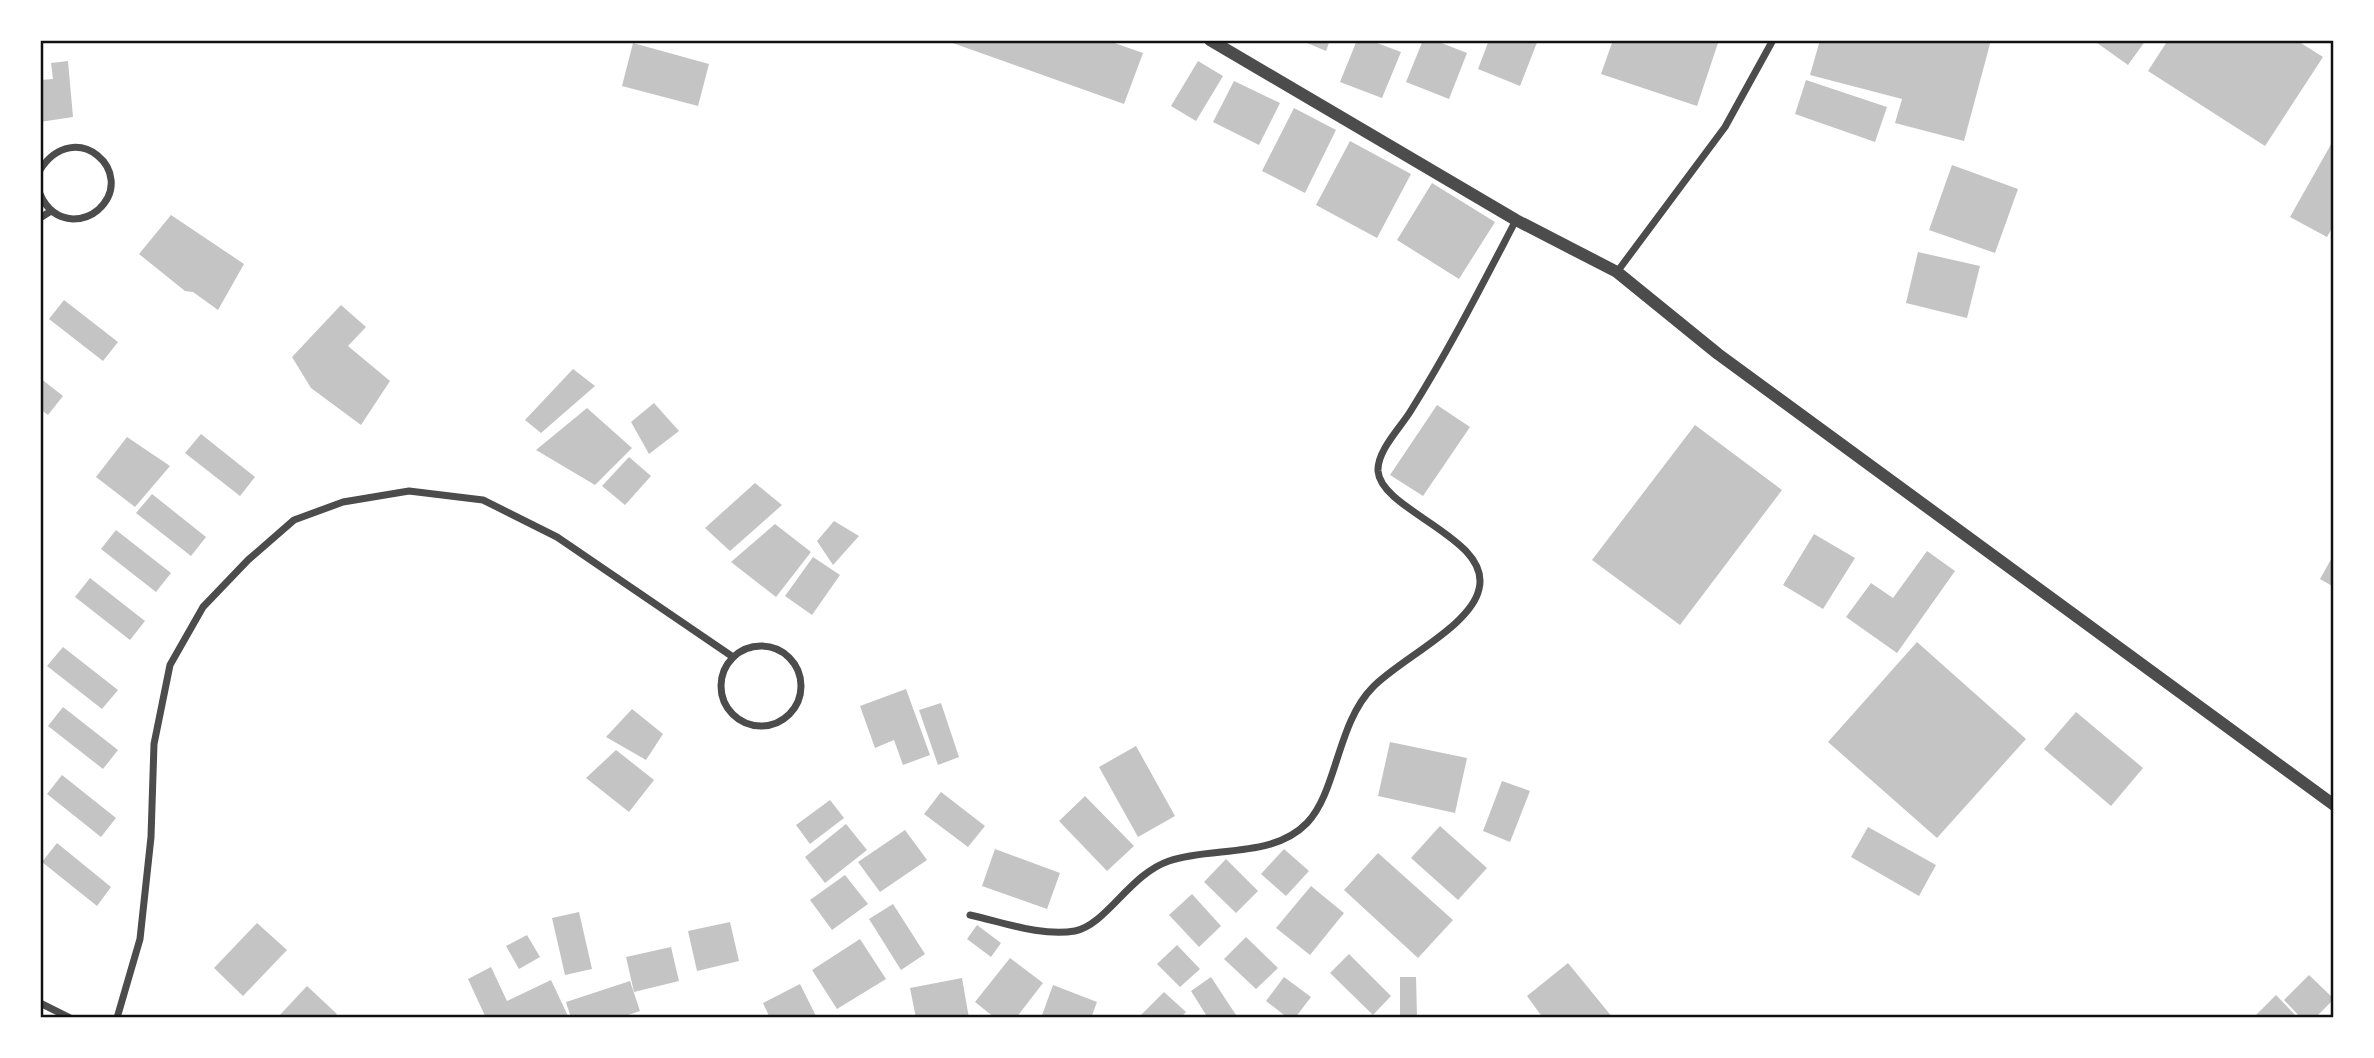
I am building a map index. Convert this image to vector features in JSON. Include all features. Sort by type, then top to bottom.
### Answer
[{"type":"street","points":[[1210,40],[1516,220],[1617,272],[1718,354],[2334,805]]},
{"type":"street","points":[[1617,272],[1725,127],[1773,40]]},
{"type":"street","points":[[40,170],[55,152],[77,146],[98,155],[110,174],[108,196],[94,214],[72,219],[51,211],[40,194]]},
{"type":"street","points":[[40,218],[51,211]]},
{"type":"street","points":[[970,915],[1037,929],[1083,929],[1104,913],[1138,877],[1152,868],[1168,861],[1212,851],[1271,844],[1289,836],[1315,813],[1352,719],[1370,690],[1388,672],[1459,620],[1479,589],[1481,578],[1477,566],[1466,551],[1392,494],[1378,475],[1378,467],[1387,446],[1438,368],[1516,220]]},
{"type":"street","points":[[117,1018],[140,939],[151,837],[154,744],[170,665],[203,607],[248,560],[294,520],[343,502],[408,491],[483,500],[557,537],[733,657]]},
{"type":"street","points":[[764,646],[774,648],[793,660],[802,691],[799,701],[785,719],[776,724],[753,726],[743,722],[727,708],[721,687],[722,676],[733,657],[742,650],[764,646]]},
{"type":"street","points":[[40,1003],[70,1018]]},
{"type":"building","points":[[1106,40],[1143,53],[1124,104],[947,41]]},
{"type":"building","points":[[1300,40],[1330,40],[1326,51]]},
{"type":"building","points":[[1357,40],[1369,40],[1401,52],[1382,98],[1340,82]]},
{"type":"building","points":[[1423,40],[1434,40],[1467,53],[1449,99],[1406,82]]},
{"type":"building","points":[[1489,40],[1538,40],[1520,86],[1478,69]]},
{"type":"building","points":[[1613,40],[1719,40],[1697,106],[1601,74]]},
{"type":"building","points":[[1820,40],[1991,40],[1964,141],[1895,123],[1902,99],[1810,75]]},
{"type":"building","points":[[2093,40],[2146,40],[2128,65]]},
{"type":"building","points":[[2168,40],[2296,40],[2323,57],[2265,146],[2148,71]]},
{"type":"building","points":[[633,43],[709,64],[698,106],[622,86]]},
{"type":"building","points":[[68,61],[73,117],[40,122],[40,80],[53,79],[51,63]]},
{"type":"building","points":[[1198,61],[1223,76],[1196,121],[1171,106]]},
{"type":"building","points":[[1806,80],[1887,107],[1875,142],[1795,114]]},
{"type":"building","points":[[1234,81],[1280,103],[1259,145],[1213,122]]},
{"type":"building","points":[[1294,108],[1336,130],[1305,193],[1262,171]]},
{"type":"building","points":[[2334,139],[2334,225],[2327,237],[2290,217]]},
{"type":"building","points":[[1350,141],[1411,174],[1377,238],[1316,205]]},
{"type":"building","points":[[1952,165],[2018,189],[1995,253],[1929,230]]},
{"type":"building","points":[[1432,183],[1495,222],[1459,279],[1397,240]]},
{"type":"building","points":[[171,215],[244,264],[218,310],[193,292],[185,291],[139,254]]},
{"type":"building","points":[[1918,252],[1980,266],[1967,318],[1906,303]]},
{"type":"building","points":[[64,300],[118,342],[103,361],[49,319]]},
{"type":"building","points":[[341,305],[366,327],[348,346],[390,381],[361,425],[311,388],[292,357]]},
{"type":"building","points":[[573,369],[595,386],[541,433],[525,420]]},
{"type":"building","points":[[40,378],[63,396],[48,415],[40,409]]},
{"type":"building","points":[[654,403],[679,431],[649,454],[631,422]]},
{"type":"building","points":[[1437,405],[1470,427],[1423,496],[1390,475]]},
{"type":"building","points":[[587,408],[632,448],[595,485],[536,450]]},
{"type":"building","points":[[1695,425],[1782,490],[1680,625],[1592,560]]},
{"type":"building","points":[[201,434],[255,477],[240,496],[185,453]]},
{"type":"building","points":[[127,437],[170,466],[135,507],[96,477]]},
{"type":"building","points":[[629,457],[651,476],[625,505],[602,486]]},
{"type":"building","points":[[755,483],[782,505],[730,551],[705,528]]},
{"type":"building","points":[[152,494],[206,537],[191,556],[136,513]]},
{"type":"building","points":[[834,521],[859,536],[833,565],[817,541]]},
{"type":"building","points":[[775,524],[811,552],[776,597],[731,562]]},
{"type":"building","points":[[116,530],[171,573],[156,592],[101,549]]},
{"type":"building","points":[[1814,534],[1855,558],[1823,609],[1783,585]]},
{"type":"building","points":[[1927,551],[1955,571],[1897,653],[1846,617],[1871,583],[1893,598]]},
{"type":"building","points":[[2334,554],[2334,587],[2320,579]]},
{"type":"building","points":[[813,557],[840,575],[812,615],[785,596]]},
{"type":"building","points":[[90,578],[145,621],[130,640],[75,597]]},
{"type":"building","points":[[1917,642],[2026,739],[1937,838],[1828,742]]},
{"type":"building","points":[[63,647],[118,690],[102,709],[47,666]]},
{"type":"building","points":[[906,689],[930,755],[903,765],[894,740],[875,748],[860,706]]},
{"type":"building","points":[[941,703],[959,757],[938,765],[919,710]]},
{"type":"building","points":[[63,707],[118,750],[103,769],[48,726]]},
{"type":"building","points":[[632,709],[663,734],[646,760],[606,737]]},
{"type":"building","points":[[2076,712],[2143,768],[2111,806],[2044,749]]},
{"type":"building","points":[[1390,742],[1467,758],[1455,813],[1378,796]]},
{"type":"building","points":[[1136,746],[1175,816],[1138,837],[1099,767]]},
{"type":"building","points":[[616,750],[654,780],[629,812],[586,778]]},
{"type":"building","points":[[62,775],[116,818],[101,837],[47,794]]},
{"type":"building","points":[[1502,781],[1530,791],[1510,842],[1483,831]]},
{"type":"building","points":[[941,792],[985,826],[968,847],[924,814]]},
{"type":"building","points":[[1085,796],[1134,846],[1107,871],[1059,821]]},
{"type":"building","points":[[830,800],[844,818],[810,844],[796,825]]},
{"type":"building","points":[[846,824],[867,850],[825,883],[805,857]]},
{"type":"building","points":[[1440,826],[1487,868],[1458,900],[1411,858]]},
{"type":"building","points":[[1868,827],[1936,865],[1919,896],[1851,857]]},
{"type":"building","points":[[905,830],[927,860],[880,892],[858,862]]},
{"type":"building","points":[[57,843],[111,887],[97,906],[42,862]]},
{"type":"building","points":[[995,849],[1060,873],[1047,909],[982,886]]},
{"type":"building","points":[[1284,849],[1309,871],[1286,896],[1261,874]]},
{"type":"building","points":[[1378,853],[1453,920],[1418,958],[1344,890]]},
{"type":"building","points":[[1226,859],[1258,891],[1236,913],[1204,882]]},
{"type":"building","points":[[845,875],[868,904],[832,930],[810,900]]},
{"type":"building","points":[[1311,886],[1344,913],[1310,955],[1276,928]]},
{"type":"building","points":[[1192,894],[1221,926],[1199,947],[1169,915]]},
{"type":"building","points":[[893,904],[925,954],[901,970],[869,919]]},
{"type":"building","points":[[579,912],[592,969],[565,975],[552,918]]},
{"type":"building","points":[[730,922],[739,961],[697,971],[688,931]]},
{"type":"building","points":[[257,923],[287,950],[243,996],[214,968]]},
{"type":"building","points":[[977,925],[1001,943],[991,957],[967,939]]},
{"type":"building","points":[[527,935],[540,957],[519,969],[506,946]]},
{"type":"building","points":[[1246,937],[1278,968],[1256,989],[1224,959]]},
{"type":"building","points":[[860,939],[886,979],[837,1009],[812,970]]},
{"type":"building","points":[[1177,945],[1200,969],[1180,987],[1157,964]]},
{"type":"building","points":[[671,947],[679,981],[634,992],[626,957]]},
{"type":"building","points":[[1349,954],[1391,996],[1373,1015],[1330,973]]},
{"type":"building","points":[[1010,958],[1043,983],[1016,1018],[995,1018],[975,1002]]},
{"type":"building","points":[[1568,963],[1613,1018],[1543,1018],[1527,996]]},
{"type":"building","points":[[491,967],[507,1001],[551,980],[568,1016],[486,1018],[468,979]]},
{"type":"building","points":[[2309,975],[2334,999],[2315,1018],[2301,1018],[2284,1000]]},
{"type":"building","points":[[1211,977],[1238,1018],[1208,1018],[1191,991]]},
{"type":"building","points":[[1284,977],[1311,997],[1295,1018],[1288,1018],[1266,1001]]},
{"type":"building","points":[[1400,977],[1416,977],[1417,1016],[1400,1016]]},
{"type":"building","points":[[962,978],[969,1018],[916,1018],[910,988]]},
{"type":"building","points":[[630,981],[640,1011],[619,1018],[571,1018],[566,1002]]},
{"type":"building","points":[[800,984],[817,1018],[770,1018],[763,1003]]},
{"type":"building","points":[[1053,985],[1097,1002],[1091,1018],[1041,1018]]},
{"type":"building","points":[[307,986],[337,1014],[333,1018],[277,1018]]},
{"type":"building","points":[[1164,992],[1186,1012],[1180,1018],[1138,1018]]},
{"type":"building","points":[[2276,995],[2298,1018],[2253,1018]]}]
